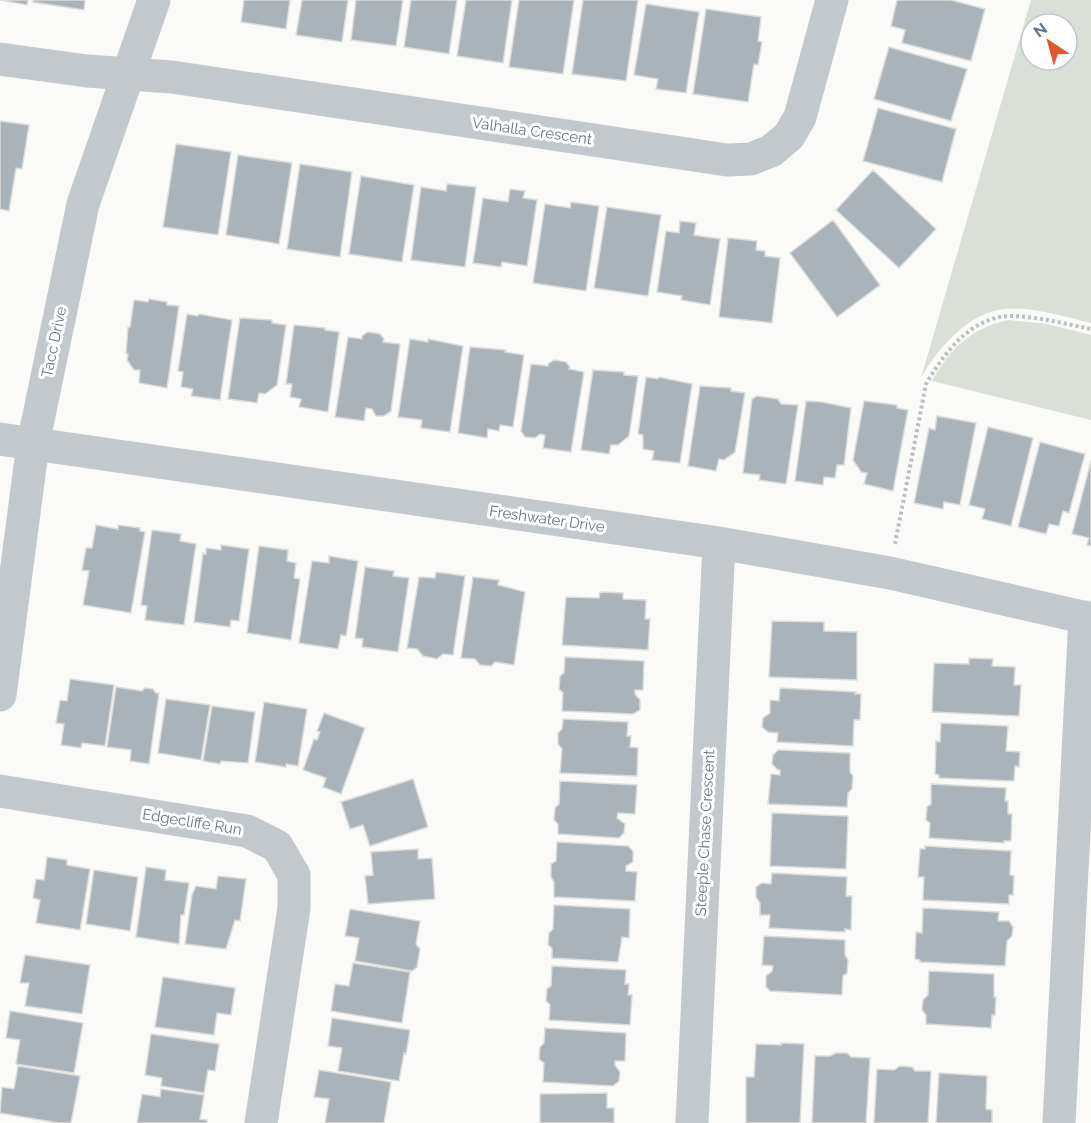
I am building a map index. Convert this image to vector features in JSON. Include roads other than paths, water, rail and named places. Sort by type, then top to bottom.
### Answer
[{"type":"street","name":"Tacc Drive","points":[[0,695],[33,444],[83,204],[154,0]]},
{"type":"street","name":"Valhalla Crescent","points":[[0,59],[172,77],[727,160],[751,159],[771,151],[789,136],[800,117],[832,0]]},
{"type":"street","name":"Freshwater Drive","points":[[0,440],[719,543],[890,573],[1088,618]]},
{"type":"street","name":"Steeple Chase Crescent","points":[[692,1123],[719,543]]},
{"type":"street","points":[[1059,1123],[1062,1103],[1088,618]]},
{"type":"street","name":"Edgecliffe Run","points":[[0,791],[247,831],[278,846],[294,875],[294,908],[261,1123]]}]
